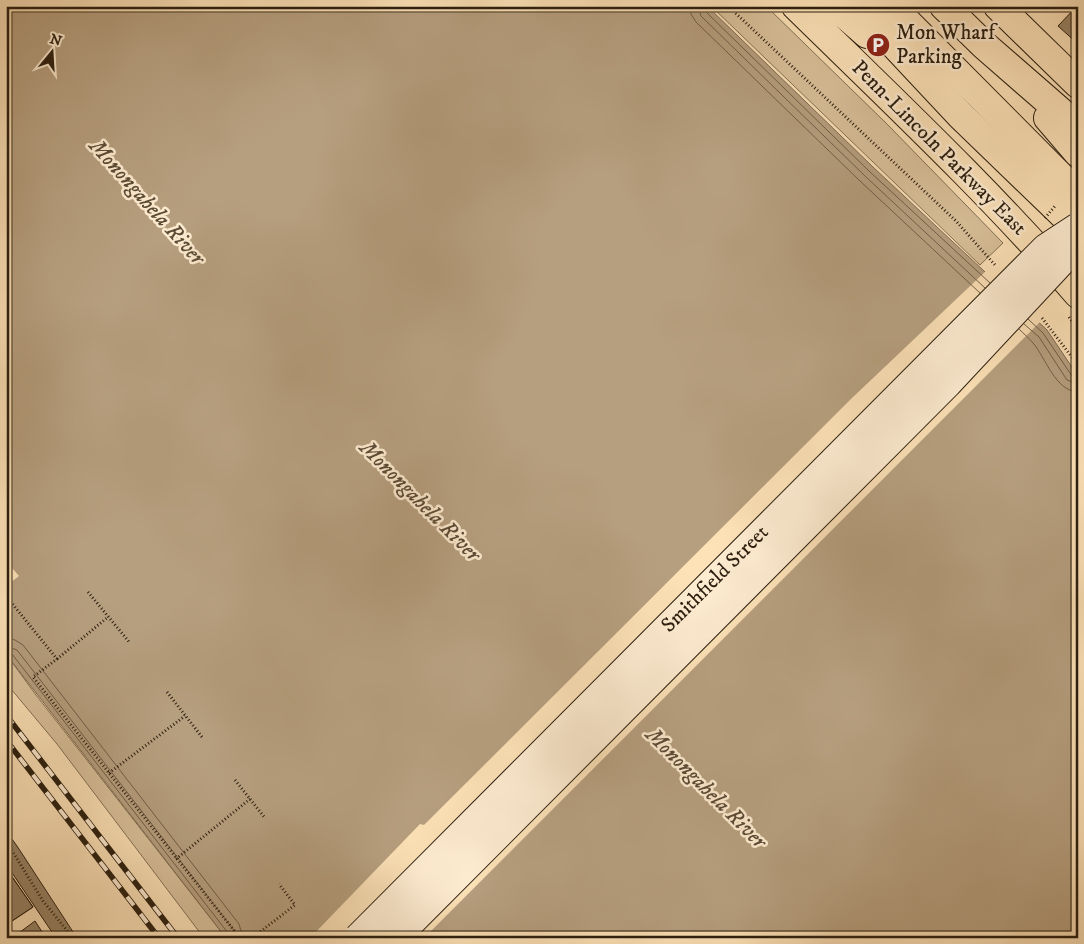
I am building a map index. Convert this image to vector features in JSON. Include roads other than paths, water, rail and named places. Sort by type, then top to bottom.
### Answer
[{"type":"main road","name":"Penn-Lincoln Parkway East","points":[[796,6],[946,152],[1072,285]]},
{"type":"main road","points":[[835,6],[961,116],[1078,228]]},
{"type":"main road","points":[[858,6],[961,116]]},
{"type":"main road","points":[[891,6],[1078,194]]},
{"type":"main road","points":[[944,6],[985,46],[1078,128]]},
{"type":"main road","points":[[998,6],[1078,84]]},
{"type":"main road","points":[[985,46],[1078,153]]},
{"type":"main road","name":"Smithfield Street","points":[[358,938],[1046,248],[1078,228]]},
{"type":"main road","name":"Smithfield Street","points":[[395,938],[948,383],[1060,263],[1078,240]]},
{"type":"water","name":"Monongahela River","points":[[6,6],[707,6],[873,167],[1047,330],[1078,376],[1078,938],[226,938],[6,654]]},
{"type":"railway","points":[[6,715],[178,938]]},
{"type":"railway","points":[[6,740],[159,938]]},
{"type":"place","name":"Mon Wharf Parking","points":[[878,45]]}]
